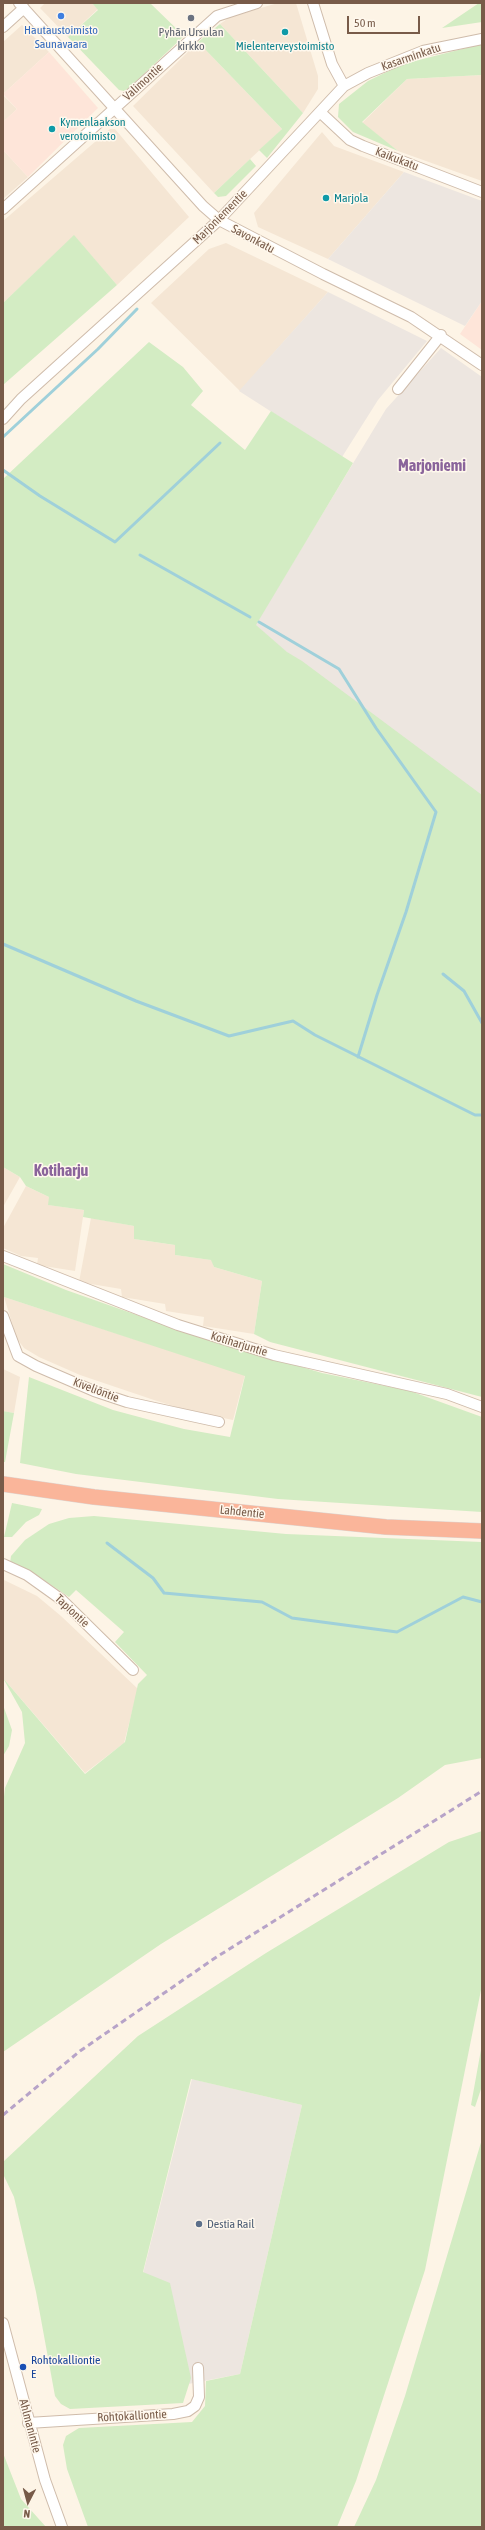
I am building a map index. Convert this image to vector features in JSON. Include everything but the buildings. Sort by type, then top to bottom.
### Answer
[{"type":"highway","name":"Lahdentie","points":[[3,1484],[94,1497],[386,1527],[482,1531]]},
{"type":"street","name":"Valimontie","points":[[3,210],[217,16],[257,3]]},
{"type":"street","points":[[313,3],[332,64],[344,86]]},
{"type":"street","name":"Savonkatu","points":[[22,6],[202,206],[219,220],[323,274],[411,317],[482,365]]},
{"type":"street","points":[[3,27],[22,6]]},
{"type":"street","name":"Kasarminkatu","points":[[344,86],[368,72],[423,51],[482,39]]},
{"type":"street","name":"Marjoniementie","points":[[3,419],[21,399],[219,220],[344,86]]},
{"type":"street","name":"Kaikukatu","points":[[320,112],[350,140],[482,192]]},
{"type":"street","points":[[398,389],[441,336]]},
{"type":"street","name":"Marjoniementie","points":[[3,410],[21,399]]},
{"type":"street","name":"Kotiharjuntie","points":[[3,1256],[178,1325],[274,1355],[447,1394],[482,1408]]},
{"type":"street","name":"Kiveliöntie","points":[[3,1316],[18,1356],[36,1366],[94,1391],[127,1402],[220,1422]]},
{"type":"street","name":"Tapiontie","points":[[3,1564],[27,1574],[62,1600],[133,1670]]},
{"type":"street","name":"Ahlmanintie","points":[[3,2323],[28,2423],[45,2480],[62,2527]]},
{"type":"street","name":"Rohtokalliontie","points":[[28,2423],[173,2414],[188,2411],[195,2406],[199,2397],[198,2368]]},
{"type":"shaded area","points":[[45,3],[92,3],[98,9],[68,37],[40,8]]},
{"type":"shaded area","points":[[278,3],[296,3],[318,76],[318,89],[303,113],[220,24],[230,17]]},
{"type":"shaded area","points":[[22,25],[49,52],[3,94],[3,42]]},
{"type":"shaded area","points":[[198,42],[282,129],[214,193],[133,106]]},
{"type":"shaded area","points":[[49,52],[98,108],[28,177],[3,150],[3,122],[17,109],[3,94]]},
{"type":"shaded area","points":[[482,75],[482,181],[398,151],[362,123],[407,79]]},
{"type":"shaded area","points":[[3,95],[17,109],[3,122]]},
{"type":"shaded area","points":[[110,129],[115,129],[189,217],[117,285],[74,236],[3,303],[3,221]]},
{"type":"shaded area","points":[[322,132],[334,146],[404,172],[328,259],[258,227],[254,213]]},
{"type":"shaded area","points":[[3,150],[28,177],[3,199]]},
{"type":"shaded area","points":[[404,172],[482,201],[482,301],[465,326],[328,259]]},
{"type":"shaded area","points":[[226,243],[328,292],[240,391],[151,303],[209,249]]},
{"type":"shaded area","points":[[328,292],[427,341],[378,400],[342,457],[239,391]]},
{"type":"shaded area","points":[[482,301],[482,350],[460,334]]},
{"type":"shaded area","points":[[441,348],[482,377],[482,801],[428,775],[255,625],[386,409]]},
{"type":"shaded area","points":[[3,1167],[20,1177],[3,1207]]},
{"type":"shaded area","points":[[26,1186],[49,1197],[49,1205],[84,1210],[75,1271],[37,1265],[38,1258],[21,1256],[3,1248],[3,1228]]},
{"type":"shaded area","points":[[91,1218],[134,1226],[134,1239],[175,1245],[175,1255],[212,1260],[214,1267],[262,1281],[254,1334],[203,1326],[204,1317],[166,1311],[165,1304],[122,1297],[121,1289],[79,1282]]},
{"type":"shaded area","points":[[4,1297],[245,1375],[233,1420],[189,1411],[154,1400],[80,1375],[39,1357],[24,1348],[17,1339]]},
{"type":"shaded area","points":[[3,1369],[20,1377],[14,1413],[3,1411]]},
{"type":"shaded area","points":[[4,1580],[37,1596],[61,1616],[138,1689],[124,1743],[85,1773],[3,1678]]},
{"type":"shaded area","points":[[192,2079],[302,2105],[240,2374],[178,2386],[128,2333]]},
{"type":"green space","points":[[92,3],[150,3],[184,36],[129,88],[124,91],[119,90],[68,37],[98,10]]},
{"type":"green space","points":[[479,3],[482,3],[482,22],[442,28]]},
{"type":"green space","points":[[220,24],[303,113],[267,158],[259,150],[282,129],[198,42]]},
{"type":"green space","points":[[482,44],[482,75],[407,79],[362,122],[398,151],[353,132],[338,117],[339,104],[368,81],[403,64]]},
{"type":"green space","points":[[250,159],[256,166],[226,196],[218,197],[214,193]]},
{"type":"green space","points":[[74,235],[117,285],[3,385],[3,303]]},
{"type":"green space","points":[[149,342],[183,367],[203,391],[191,405],[245,450],[271,411],[353,463],[256,625],[287,652],[302,661],[482,795],[482,1397],[270,1342],[254,1334],[262,1281],[214,1267],[211,1260],[175,1255],[175,1245],[134,1239],[134,1226],[83,1217],[84,1210],[48,1205],[49,1197],[26,1186],[20,1177],[3,1167],[3,479]]},
{"type":"green space","points":[[3,1264],[66,1290],[188,1333],[322,1373],[410,1391],[482,1417],[482,1512],[278,1499],[76,1474],[20,1463],[29,1377],[113,1410],[184,1429],[230,1437],[245,1376],[4,1297]]},
{"type":"green space","points":[[3,1411],[14,1413],[5,1462],[3,1462]]},
{"type":"green space","points":[[12,1503],[42,1509],[39,1515],[26,1522],[12,1537],[4,1537]]},
{"type":"green space","points":[[94,1516],[286,1534],[482,1542],[482,1758],[445,1765],[398,1798],[161,1944],[3,2052],[3,1805],[5,1788],[25,1743],[22,1712],[3,1678],[85,1774],[125,1742],[138,1684],[147,1675],[115,1642],[124,1632],[76,1590],[69,1597],[38,1576],[10,1563],[11,1556],[25,1540],[49,1524],[69,1518]]},
{"type":"green space","points":[[3,1705],[12,1730],[9,1746],[3,1756]]},
{"type":"green space","points":[[482,1831],[482,1985],[425,2270],[356,2481],[337,2527],[88,2527],[67,2469],[63,2445],[66,2436],[79,2428],[192,2422],[205,2406],[206,2381],[240,2374],[302,2105],[191,2079],[143,2272],[170,2283],[191,2378],[183,2403],[70,2409],[61,2404],[55,2396],[36,2292],[14,2197],[4,2176],[4,2161],[138,2036],[266,1953],[449,1842]]},
{"type":"green space","points":[[482,2044],[482,2086],[475,2107],[471,2105]]},
{"type":"green space","points":[[482,2139],[482,2527],[354,2527],[376,2480],[405,2396]]},
{"type":"green space","points":[[3,2453],[21,2499],[46,2527],[3,2527]]},
{"type":"waterway","points":[[3,437],[98,349],[137,309]]},
{"type":"waterway","points":[[3,470],[40,496],[115,542],[220,443]]},
{"type":"waterway","points":[[140,555],[250,617]]},
{"type":"waterway","points":[[259,622],[339,669],[376,728],[436,812],[406,912],[377,995],[358,1057]]},
{"type":"waterway","points":[[3,944],[136,1001],[229,1036],[293,1021],[315,1035],[475,1115],[482,1115]]},
{"type":"waterway","points":[[443,974],[464,991],[482,1023]]},
{"type":"waterway","points":[[107,1543],[153,1578],[164,1593],[262,1602],[292,1618],[397,1632],[463,1597],[482,1602]]},
{"type":"railway","points":[[3,2115],[80,2051],[215,1958],[482,1791]]},
{"type":"place","name":"Hautaustoimisto Saunavaara","points":[[61,16]]},
{"type":"place","name":"Pyhän Ursulan kirkko","points":[[191,18]]},
{"type":"place","name":"Mielenterveystoimisto","points":[[285,32]]},
{"type":"place","name":"Kymenlaakson verotoimisto","points":[[52,129]]},
{"type":"place","name":"Marjola","points":[[326,198]]},
{"type":"place","name":"Destia Rail","points":[[199,2224]]},
{"type":"place","name":"Rohtokalliontie E","points":[[23,2367]]},
{"type":"district","name":"Marjoniemi","points":[[432,466]]},
{"type":"district","name":"Kotiharju","points":[[61,1171]]}]
